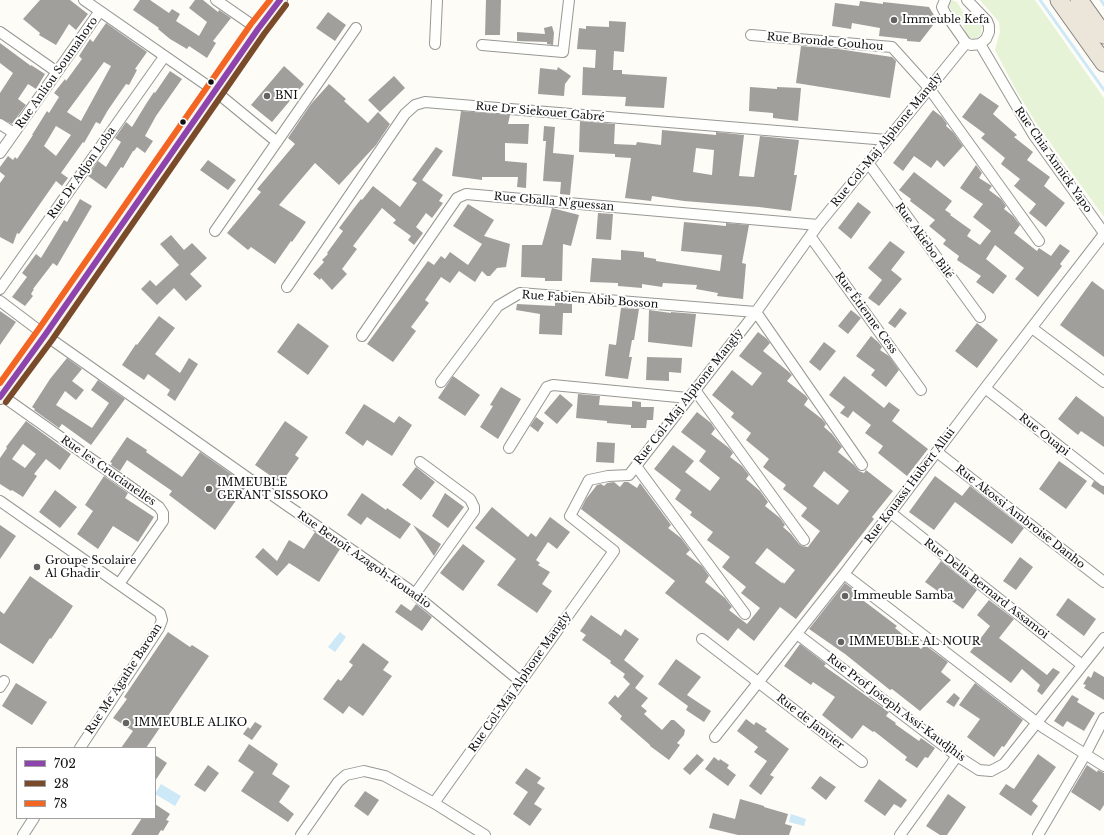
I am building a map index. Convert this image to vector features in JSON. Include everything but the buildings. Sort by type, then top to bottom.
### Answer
[{"type":"highway","points":[[1059,0],[1104,63]]},
{"type":"highway","points":[[1079,0],[1104,35]]},
{"type":"main road","points":[[1,396],[258,29],[280,0]]},
{"type":"street","points":[[84,0],[215,91],[277,142]]},
{"type":"street","points":[[216,0],[258,29]]},
{"type":"street","points":[[435,44],[437,0]]},
{"type":"street","points":[[482,45],[563,52],[569,0]]},
{"type":"street","points":[[945,0],[942,7],[966,43],[971,45],[980,44],[986,39],[990,26],[967,0]]},
{"type":"street","name":"Rue Anliou Soumahoro","points":[[0,153],[100,11]]},
{"type":"street","points":[[215,231],[356,28]]},
{"type":"street","points":[[0,32],[57,72]]},
{"type":"street","name":"Rue Bronde Gouhou","points":[[751,35],[892,47],[929,88],[1039,241]]},
{"type":"street","name":"Rue Col-Maj Alphone Mangly","points":[[434,803],[614,551],[570,516],[589,480],[608,476],[629,475],[756,312],[818,225],[966,43]]},
{"type":"street","name":"Rue Chia Annick Yapo","points":[[980,44],[1033,134],[1104,233]]},
{"type":"street","name":"Rue Dr Adjon Loba","points":[[0,289],[164,57]]},
{"type":"street","name":"Rue Dr Siekouet Gabré","points":[[287,287],[405,114],[415,105],[425,102],[887,140]]},
{"type":"street","points":[[0,124],[14,133]]},
{"type":"street","name":"Rue Akiebo Bilé","points":[[869,164],[980,317]]},
{"type":"street","name":"Rue Gballa N'guessan","points":[[362,336],[457,198],[466,194],[818,225]]},
{"type":"street","name":"Rue Kouassi Hubert Allui","points":[[715,738],[844,574],[1104,233]]},
{"type":"street","name":"Rue Étienne Cess","points":[[810,236],[921,390]]},
{"type":"street","name":"Rue Fabien Abib Bosson","points":[[441,382],[498,306],[520,293],[756,312]]},
{"type":"street","name":"Rue Benoît Azagoh-Kouadio","points":[[0,300],[45,334],[415,594],[520,681]]},
{"type":"street","points":[[756,312],[862,465]]},
{"type":"street","points":[[1032,328],[1104,382]]},
{"type":"street","points":[[508,448],[547,388],[553,386],[692,394],[804,540]]},
{"type":"street","name":"Rue Ouapi","points":[[985,388],[1104,481]]},
{"type":"street","name":"Rue les Crucianelles","points":[[1,396],[159,507],[163,513],[163,520],[119,584]]},
{"type":"street","name":"Rue Akossi Ambroise Danho","points":[[937,452],[1104,582]]},
{"type":"street","points":[[415,594],[474,511],[470,499],[420,462]]},
{"type":"street","points":[[636,466],[745,614]]},
{"type":"street","name":"Rue Me Agathe Baroan","points":[[0,501],[160,613],[162,620],[159,628],[81,747]]},
{"type":"street","name":"Rue Della Bernard Assamoi","points":[[891,512],[1082,665]]},
{"type":"street","points":[[844,574],[1044,728],[1104,766]]},
{"type":"street","name":"Rue Prof Joseph Assi-Kaudjhis","points":[[797,634],[957,756],[980,770],[991,771],[1004,764],[1104,638]]},
{"type":"street","name":"Rue de Janvier","points":[[702,639],[862,762]]},
{"type":"street","points":[[1038,835],[1085,755],[1104,718]]},
{"type":"street","points":[[900,835],[957,756]]},
{"type":"street","points":[[301,835],[338,782],[346,775],[354,772],[372,772],[385,776],[434,803],[485,835]]},
{"type":"street","points":[[23,835],[33,819]]},
{"type":"green space","points":[[952,0],[957,2],[963,12],[970,19],[982,26],[981,34],[977,38],[968,38],[966,35],[963,25],[950,8],[949,4]]},
{"type":"green space","points":[[980,0],[1035,0],[1104,98],[1104,217],[1038,126],[1017,92],[995,50],[1000,32],[999,22]]},
{"type":"water","points":[[340,632],[346,637],[335,652],[328,647]]},
{"type":"water","points":[[161,784],[181,796],[175,806],[156,795]]},
{"type":"water","points":[[791,814],[806,819],[804,826],[789,822]]},
{"type":"waterway","points":[[1040,0],[1104,90]]},
{"type":"waterway","points":[[1101,0],[1104,5]]},
{"type":"transit line","name":"78","points":[[0,383],[251,24],[270,0]]},
{"type":"transit line","name":"702","points":[[0,397],[45,335],[258,29],[280,0]]},
{"type":"transit line","name":"28","points":[[6,402],[52,340],[264,34],[286,5]]},
{"type":"place","name":"Immeuble Kefa","points":[[894,20]]},
{"type":"place","name":"BNI","points":[[267,96]]},
{"type":"place","name":"IMMEUBLE GERANT SISSOKO","points":[[209,489]]},
{"type":"place","name":"Groupe Scolaire Al Ghadir","points":[[37,567]]},
{"type":"place","name":"Immeuble Samba","points":[[845,596]]},
{"type":"place","name":"IMMEUBLE AL NOUR","points":[[841,642]]},
{"type":"place","name":"IMMEUBLE ALIKO","points":[[126,723]]}]
